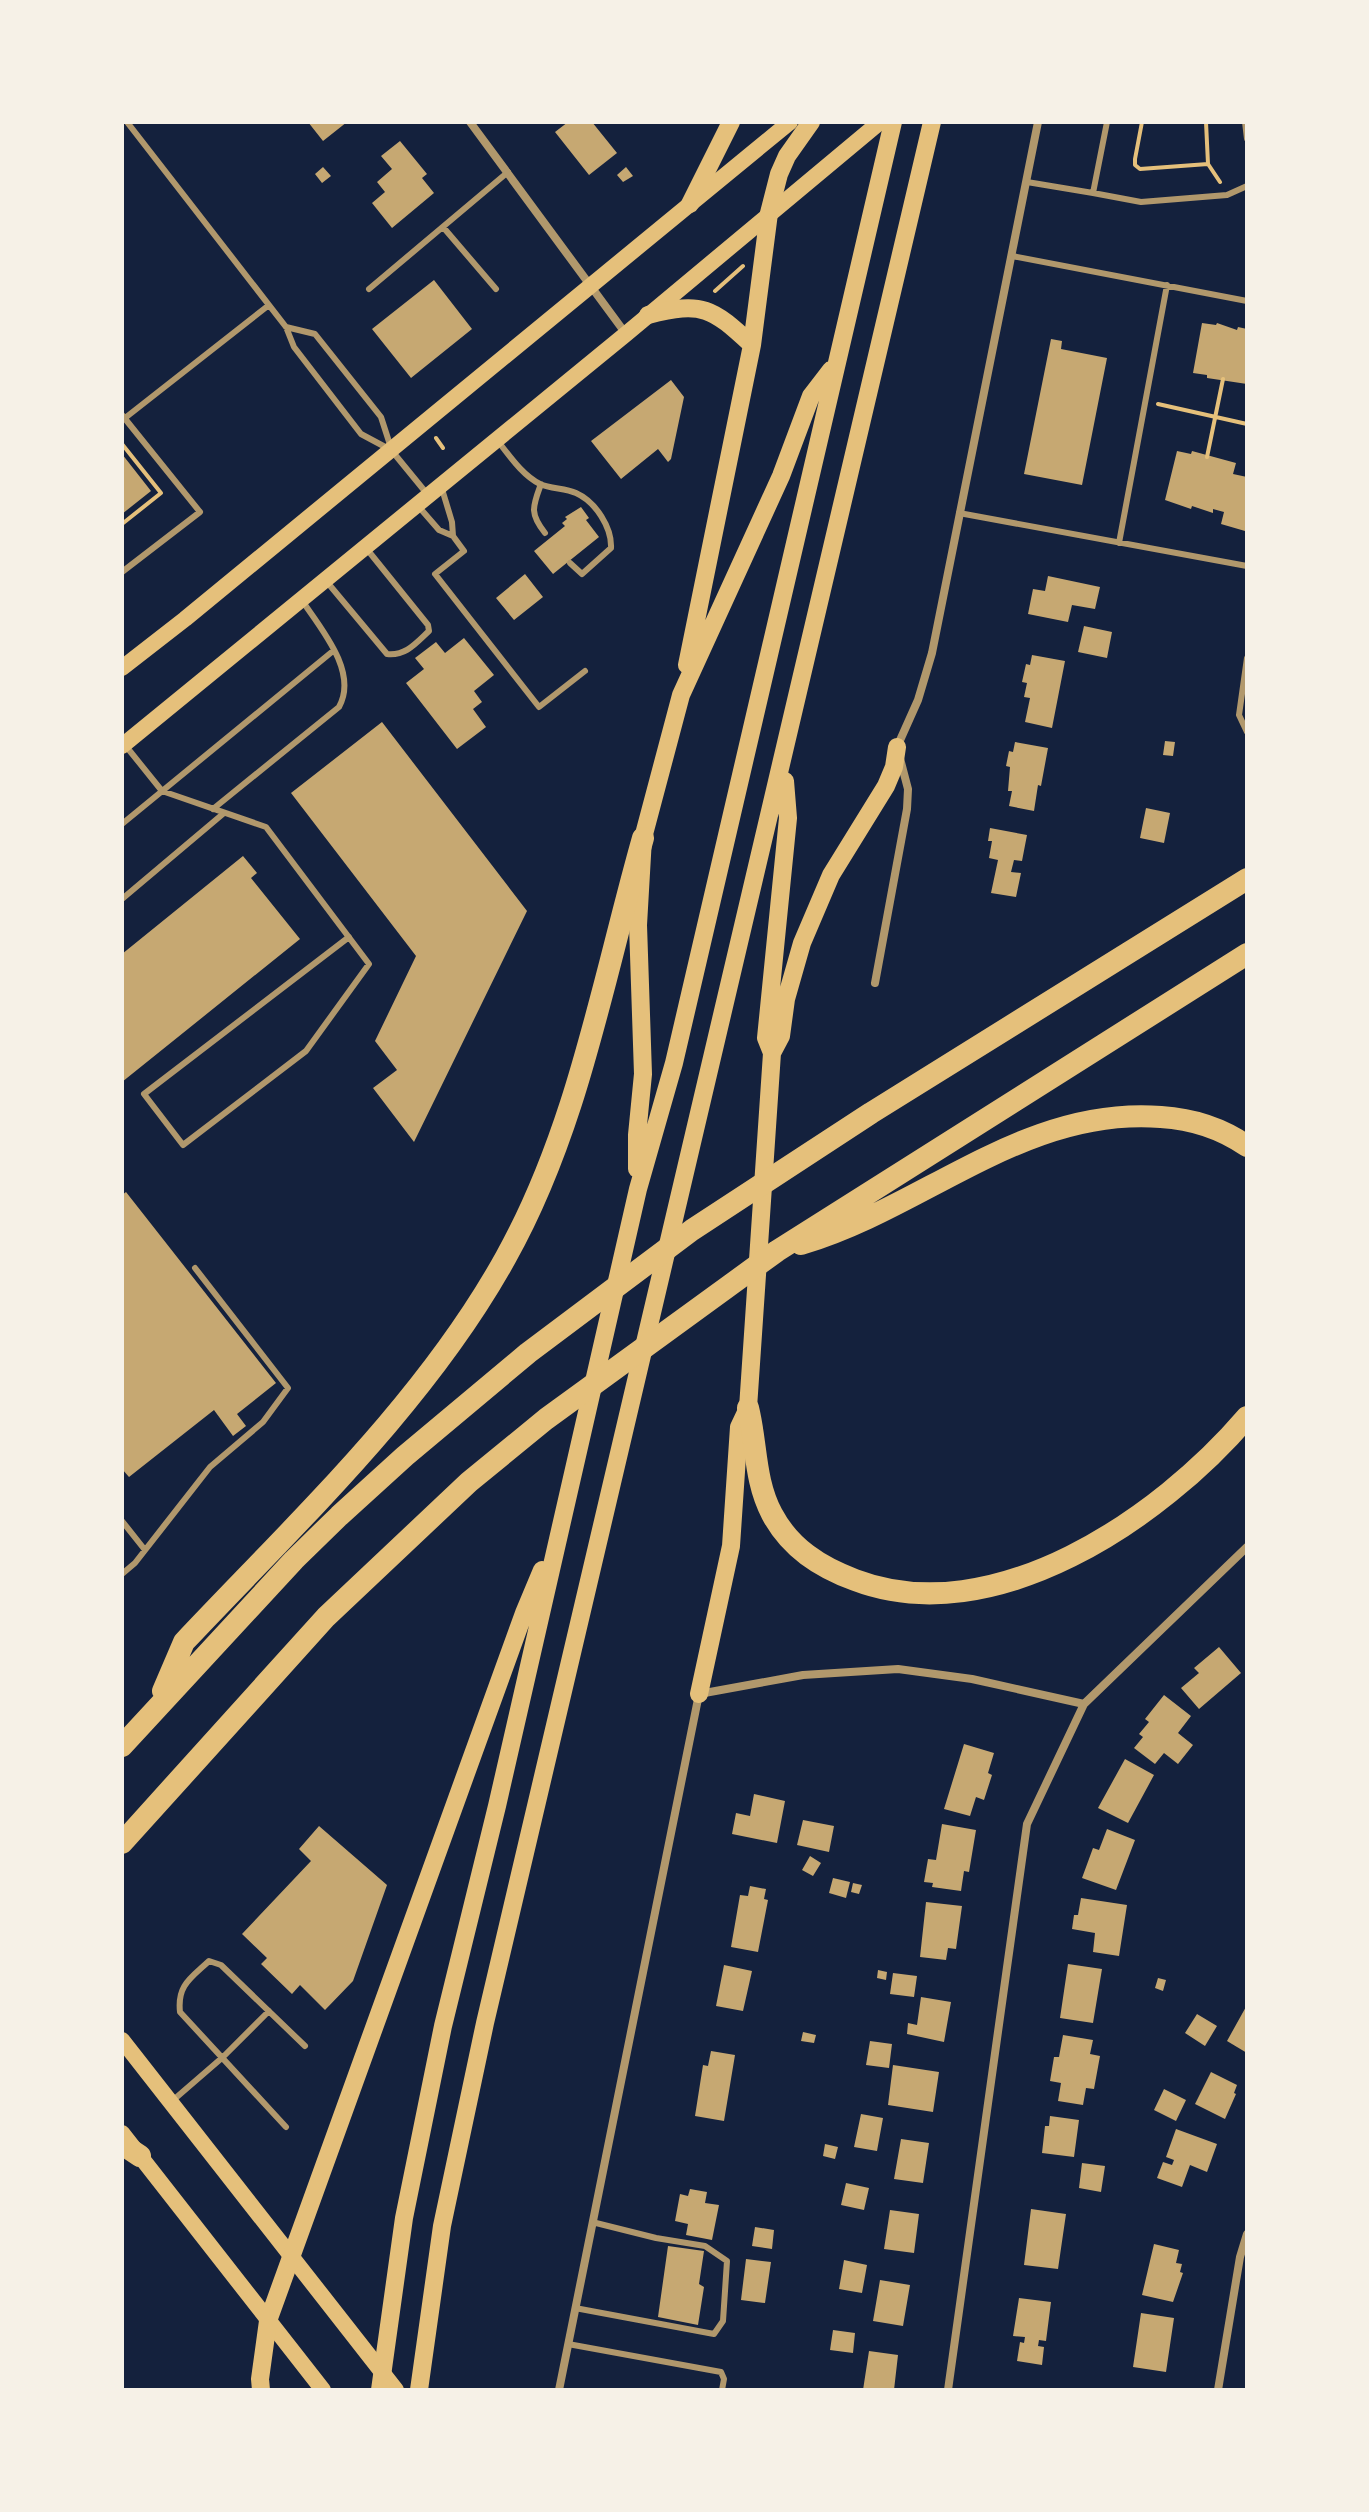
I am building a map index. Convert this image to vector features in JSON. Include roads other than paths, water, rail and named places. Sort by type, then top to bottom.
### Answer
[{"type":"highway","points":[[156,1707],[184,1642],[416,1390],[476,1310],[508,1255],[543,1180],[572,1099],[643,838]]},
{"type":"highway","points":[[122,1746],[339,1516],[405,1456],[541,1344],[692,1230],[871,1113],[1247,879]]},
{"type":"highway","points":[[122,1843],[326,1617],[447,1502],[546,1419],[777,1251],[1247,954]]},
{"type":"highway","points":[[777,1251],[840,1233],[984,1157],[1041,1133],[1076,1124],[1143,1115],[1172,1117],[1219,1129],[1247,1146]]},
{"type":"highway","points":[[748,1408],[757,1474],[764,1496],[772,1514],[794,1546],[817,1563],[867,1585],[918,1592],[976,1588],[1014,1579],[1048,1567],[1104,1539],[1169,1495],[1205,1463],[1247,1417]]},
{"type":"main road","points":[[690,204],[731,122]]},
{"type":"main road","points":[[122,668],[392,451],[790,122]]},
{"type":"main road","points":[[638,1189],[637,1135],[643,1074],[638,925],[643,838],[681,695],[752,345],[769,213],[787,156],[811,122]]},
{"type":"main road","points":[[123,744],[497,440],[880,122]]},
{"type":"main road","points":[[380,2390],[404,2218],[443,2026],[497,1806],[638,1189],[674,1063],[893,122]]},
{"type":"main road","points":[[419,2390],[442,2226],[485,2023],[932,122]]},
{"type":"main road","points":[[648,315],[681,307],[696,307],[729,323],[752,345]]},
{"type":"main road","points":[[681,695],[781,476],[811,396],[835,365]]},
{"type":"main road","points":[[699,1694],[731,1546],[739,1427],[748,1408],[772,1053],[781,1036],[786,999],[802,943],[831,875],[886,786],[894,767],[897,747]]},
{"type":"main road","points":[[772,1053],[766,1038],[788,818],[783,763]]},
{"type":"main road","points":[[261,2390],[268,2321],[524,1613],[557,1537]]},
{"type":"main road","points":[[122,2040],[396,2390]]},
{"type":"main road","points":[[122,2133],[131,2150],[318,2384]]},
{"type":"street","points":[[470,122],[626,334]]},
{"type":"street","points":[[875,983],[907,809],[908,789],[897,747],[918,700],[932,653],[1038,122]]},
{"type":"street","points":[[948,2390],[1027,1824],[1084,1704],[1247,1547]]},
{"type":"street","points":[[559,2390],[699,1694],[803,1675],[898,1669],[972,1679],[1084,1704]]},
{"type":"street","points":[[1218,2390],[1240,2257],[1247,2234]]},
{"type":"lane","points":[[127,122],[286,327],[294,347],[361,434],[392,451]]},
{"type":"lane","points":[[1093,193],[1107,122]]},
{"type":"lane","points":[[1245,122],[1247,139]]},
{"type":"lane","points":[[369,289],[508,172]]},
{"type":"lane","points":[[1027,182],[1141,202],[1227,195],[1247,186]]},
{"type":"lane","points":[[443,227],[496,289]]},
{"type":"lane","points":[[1012,256],[1247,301]]},
{"type":"lane","points":[[1119,543],[1167,285]]},
{"type":"lane","points":[[122,572],[200,512],[123,417],[269,305]]},
{"type":"lane","points":[[286,327],[315,334],[381,417],[392,451],[452,522],[453,536]]},
{"type":"lane","points":[[497,440],[521,470],[541,484],[577,494],[589,502],[612,533],[611,548],[582,574],[570,563]]},
{"type":"lane","points":[[541,484],[533,506],[535,518],[545,533]]},
{"type":"lane","points":[[428,495],[439,530],[453,536],[464,551],[435,574],[539,707],[585,671]]},
{"type":"lane","points":[[959,513],[1247,566]]},
{"type":"lane","points":[[325,579],[387,654],[399,655],[408,650],[429,631],[428,625],[365,547]]},
{"type":"lane","points":[[213,809],[339,707],[347,693],[345,675],[301,599]]},
{"type":"lane","points":[[122,824],[333,651]]},
{"type":"lane","points":[[1247,658],[1239,715],[1247,732]]},
{"type":"lane","points":[[123,744],[162,791],[266,827],[349,937],[369,964],[306,1051],[183,1145],[144,1094],[349,937]]},
{"type":"lane","points":[[122,899],[224,813]]},
{"type":"lane","points":[[122,1574],[145,1550],[210,1467],[263,1422],[288,1388],[195,1268]]},
{"type":"lane","points":[[122,1521],[145,1550]]},
{"type":"lane","points":[[286,2127],[180,2012],[178,1997],[184,1985],[209,1961],[221,1965],[305,2046]]},
{"type":"lane","points":[[171,2102],[223,2057],[269,2011]]},
{"type":"lane","points":[[575,2308],[714,2334],[723,2321],[727,2261],[705,2246],[592,2222]]},
{"type":"lane","points":[[568,2344],[721,2372],[724,2379],[722,2390]]}]
